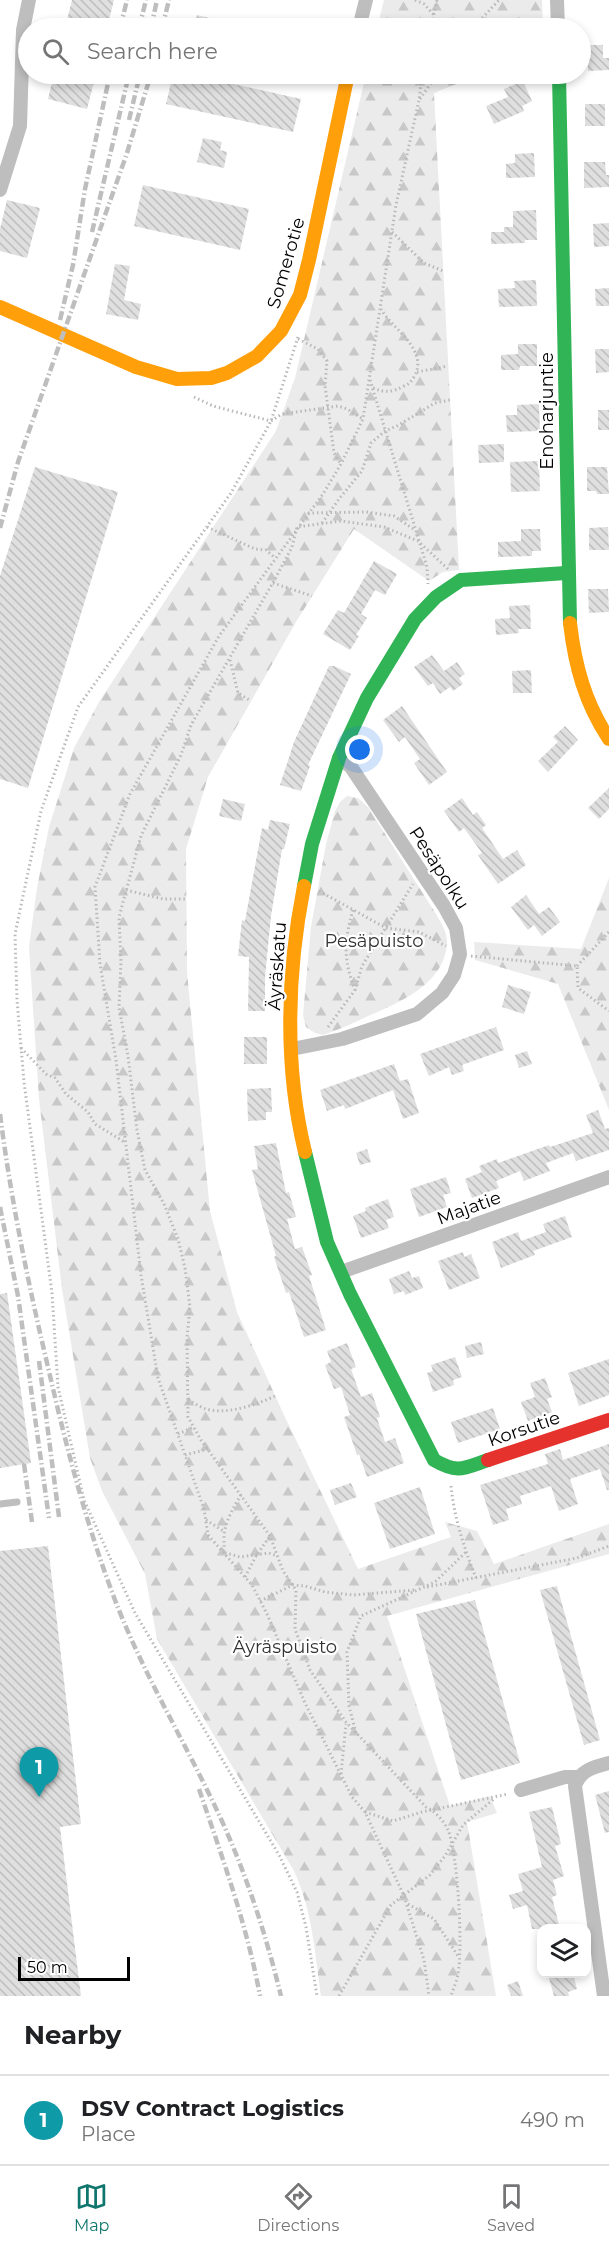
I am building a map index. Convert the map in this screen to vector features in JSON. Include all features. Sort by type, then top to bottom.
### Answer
[{"type":"street","points":[[25,18],[28,0]]},
{"type":"street","points":[[362,18],[366,0]]},
{"type":"street","points":[[557,0],[558,18]]},
{"type":"street","points":[[0,190],[20,126],[21,84]]},
{"type":"street","name":"Somerotie","points":[[0,307],[131,365],[181,380],[214,377],[231,372],[250,361],[265,349],[285,327],[297,303],[346,84]]},
{"type":"street","name":"Enoharjuntie","points":[[559,84],[564,282],[566,573],[574,660],[581,689],[609,739]]},
{"type":"street","points":[[461,580],[566,573]]},
{"type":"street","name":"Äyräskatu","points":[[449,1469],[434,1460],[350,1294],[327,1242],[301,1135],[294,1084],[291,973],[298,917],[312,844],[339,758],[367,698],[415,619],[452,585],[461,580]]},
{"type":"street","name":"Pesäpolku","points":[[339,758],[351,767],[425,877],[456,928],[460,954]]},
{"type":"street","points":[[292,1049],[342,1039],[417,1014],[442,993],[454,975],[460,954]]},
{"type":"street","name":"Majatie","points":[[341,1272],[609,1177]]},
{"type":"street","name":"Korsutie","points":[[449,1469],[461,1469],[609,1420]]},
{"type":"street","points":[[521,1790],[565,1777],[578,1777],[591,1768],[609,1763]]},
{"type":"street","points":[[578,1777],[575,1786],[576,1797],[604,1951],[604,1996]]},
{"type":"lane","points":[[0,1504],[17,1502]]},
{"type":"path","points":[[415,0],[424,4],[434,15]]},
{"type":"path","points":[[433,18],[437,0]]},
{"type":"path","points":[[482,18],[499,0]]},
{"type":"path","points":[[421,84],[392,232],[363,419],[323,494],[219,636],[129,794],[95,886],[100,964],[116,1060],[141,1275],[158,1378],[206,1520],[208,1535],[245,1577],[260,1601],[305,1702],[352,1797],[365,1812],[404,1896],[424,1960],[429,1996]]},
{"type":"path","points":[[419,100],[430,84]]},
{"type":"path","points":[[392,232],[424,263],[443,272]]},
{"type":"path","points":[[372,388],[382,392],[395,391],[410,384],[417,372],[417,358],[406,338],[384,315],[380,307]]},
{"type":"path","points":[[300,332],[271,421],[231,493],[78,707],[40,811],[15,934],[21,1048],[52,1293],[58,1387],[84,1500],[150,1641],[279,1855],[297,1892],[306,1927],[317,1996]]},
{"type":"path","points":[[298,339],[318,349],[327,361],[325,386],[334,453],[341,464]]},
{"type":"path","points":[[417,372],[448,366]]},
{"type":"path","points":[[369,378],[427,567],[428,606]]},
{"type":"path","points":[[187,393],[213,406],[271,421],[282,414],[304,413],[338,406],[363,419]]},
{"type":"path","points":[[321,524],[362,471],[371,443],[385,431],[435,403],[450,400]]},
{"type":"path","points":[[308,513],[366,512],[394,516],[415,530]]},
{"type":"path","points":[[297,527],[341,521],[384,527],[418,541],[461,580]]},
{"type":"path","points":[[207,527],[255,549],[266,550],[275,558]]},
{"type":"path","points":[[297,527],[292,547],[273,583],[191,725],[181,755],[141,836],[119,917],[121,962],[119,1007],[145,1170],[164,1204],[185,1268],[190,1307],[187,1338],[188,1417],[270,1536],[283,1571],[296,1590],[295,1629],[310,1670],[346,1722],[426,1807],[433,1810],[448,1830],[458,1898],[458,1974],[451,1996]]},
{"type":"path","points":[[273,583],[312,596]]},
{"type":"path","points":[[230,658],[238,693],[251,701]]},
{"type":"path","points":[[315,1046],[355,990],[363,966],[411,886],[425,877]]},
{"type":"path","points":[[304,883],[386,928],[418,932],[460,954],[576,966]]},
{"type":"path","points":[[126,890],[164,899],[187,899]]},
{"type":"path","points":[[352,910],[346,932],[346,962],[355,990]]},
{"type":"path","points":[[609,932],[576,966],[578,988],[609,1011]]},
{"type":"path","points":[[21,1048],[46,1074],[55,1078],[66,1094],[88,1112],[95,1124],[126,1143]]},
{"type":"path","points":[[188,1400],[205,1409],[223,1411],[251,1405],[275,1396]]},
{"type":"path","points":[[178,1434],[194,1427]]},
{"type":"path","points":[[185,1455],[208,1449]]},
{"type":"path","points":[[449,1469],[453,1502],[466,1552],[476,1578]]},
{"type":"path","points":[[223,1552],[225,1533],[233,1508],[241,1495]]},
{"type":"path","points":[[206,1520],[225,1533]]},
{"type":"path","points":[[245,1577],[270,1536]]},
{"type":"path","points":[[422,1588],[577,1558],[609,1546]]},
{"type":"path","points":[[223,1552],[240,1557],[269,1553],[277,1556]]},
{"type":"path","points":[[357,1734],[349,1706],[347,1652],[361,1616],[435,1582],[466,1552]]},
{"type":"path","points":[[260,1601],[293,1586],[353,1595],[417,1590]]},
{"type":"path","points":[[341,1774],[346,1722]]},
{"type":"path","points":[[365,1812],[393,1821],[521,1790]]},
{"type":"path","points":[[339,1996],[391,1905],[439,1866],[463,1825],[495,1798]]},
{"type":"path","points":[[407,1903],[434,1919],[459,1957]]},
{"type":"green space","points":[[384,0],[542,0],[543,18],[380,18]]},
{"type":"green space","name":"Äyräspuisto","points":[[364,84],[456,84],[434,93],[459,570],[443,572],[429,581],[354,529],[296,622],[208,777],[186,849],[187,972],[210,1211],[237,1312],[358,1569],[451,1537],[445,1522],[477,1531],[494,1564],[609,1524],[609,1554],[387,1616],[450,1806],[490,1796],[497,1813],[467,1822],[496,1996],[321,1996],[309,1916],[294,1871],[157,1639],[145,1574],[102,1491],[90,1458],[62,1289],[39,1099],[29,947],[37,888],[49,827],[74,748],[99,702],[276,431],[295,378]]},
{"type":"green space","name":"Pesäpuisto","points":[[347,796],[358,798],[368,807],[436,914],[445,932],[447,944],[438,971],[417,991],[405,999],[323,1035],[306,1027],[303,1015],[311,927],[326,844],[335,811]]},
{"type":"green space","points":[[609,878],[609,1110],[558,984],[475,960],[474,942],[581,949]]},
{"type":"building","points":[[72,0],[114,0],[110,18],[68,18]]},
{"type":"building","points":[[591,45],[603,45],[603,58],[609,58],[609,70],[591,71]]},
{"type":"building","points":[[52,84],[93,84],[87,109],[48,99]]},
{"type":"building","points":[[171,84],[233,84],[301,99],[293,132],[166,104]]},
{"type":"building","points":[[516,84],[524,84],[532,101],[522,106],[524,111],[494,124],[486,106],[508,97],[504,89]]},
{"type":"building","points":[[585,104],[605,104],[605,126],[585,126]]},
{"type":"building","points":[[203,138],[222,142],[220,150],[227,152],[224,168],[197,162]]},
{"type":"building","points":[[534,153],[535,177],[506,178],[506,164],[515,163],[515,154]]},
{"type":"building","points":[[584,162],[605,162],[606,175],[609,175],[609,187],[584,188]]},
{"type":"building","points":[[143,185],[249,209],[240,250],[134,226]]},
{"type":"building","points":[[7,200],[40,208],[27,258],[0,251],[0,229]]},
{"type":"building","points":[[536,210],[537,240],[525,240],[525,243],[491,244],[491,232],[504,232],[504,227],[513,227],[513,211]]},
{"type":"building","points":[[609,223],[609,246],[594,247],[593,224]]},
{"type":"building","points":[[115,264],[130,266],[124,300],[141,304],[138,320],[106,314]]},
{"type":"building","points":[[536,280],[537,306],[499,307],[498,289],[515,288],[514,281]]},
{"type":"building","points":[[609,288],[609,306],[596,306],[595,289]]},
{"type":"building","points":[[518,344],[537,344],[537,366],[520,366],[519,370],[501,370],[501,355],[518,354]]},
{"type":"building","points":[[595,349],[609,349],[609,372],[596,373]]},
{"type":"building","points":[[539,404],[540,431],[507,432],[506,415],[517,415],[517,405]]},
{"type":"building","points":[[598,410],[609,410],[609,430],[598,430]]},
{"type":"building","points":[[504,444],[504,462],[479,463],[478,445]]},
{"type":"building","points":[[539,461],[540,491],[511,492],[510,462]]},
{"type":"building","points":[[35,467],[118,492],[28,788],[0,779],[0,576]]},
{"type":"building","points":[[587,467],[607,467],[609,494],[587,491]]},
{"type":"building","points":[[608,527],[609,550],[589,550],[589,528]]},
{"type":"building","points":[[521,529],[540,529],[541,551],[532,551],[532,556],[498,557],[498,542],[521,541]]},
{"type":"building","points":[[374,561],[397,574],[385,595],[375,590],[361,614],[367,618],[350,650],[323,634],[338,610],[344,613]]},
{"type":"building","points":[[588,589],[608,589],[609,612],[589,613]]},
{"type":"building","points":[[530,605],[531,629],[518,629],[519,633],[496,635],[495,619],[510,618],[509,606]]},
{"type":"building","points":[[432,655],[444,671],[457,662],[465,674],[459,678],[463,684],[453,691],[450,687],[440,694],[433,683],[428,686],[414,667]]},
{"type":"building","points":[[329,666],[351,674],[308,765],[310,766],[301,791],[280,785],[294,742]]},
{"type":"building","points":[[531,670],[532,693],[513,693],[512,671]]},
{"type":"building","points":[[402,706],[447,772],[429,785],[414,763],[420,759],[405,737],[399,742],[383,720]]},
{"type":"building","points":[[565,726],[578,740],[548,772],[538,761],[558,742],[553,737]]},
{"type":"building","points":[[609,788],[609,809],[599,819],[588,808]]},
{"type":"building","points":[[462,798],[473,815],[477,812],[486,825],[482,828],[503,859],[517,850],[526,865],[498,884],[478,855],[482,853],[464,828],[459,832],[444,811]]},
{"type":"building","points":[[223,799],[245,804],[241,821],[219,816]]},
{"type":"building","points":[[270,820],[290,824],[284,849],[282,849],[271,916],[265,977],[265,1011],[248,1011],[249,957],[238,956],[242,920],[245,921],[262,828],[268,830]]},
{"type":"building","points":[[526,895],[539,914],[549,907],[560,922],[542,936],[534,925],[528,930],[511,907]]},
{"type":"building","points":[[508,985],[531,992],[524,1014],[502,1007]]},
{"type":"building","points":[[496,1027],[504,1050],[462,1065],[464,1071],[452,1075],[449,1067],[429,1076],[420,1054]]},
{"type":"building","points":[[244,1037],[267,1037],[267,1064],[244,1064]]},
{"type":"building","points":[[527,1051],[532,1064],[519,1068],[515,1055]]},
{"type":"building","points":[[394,1064],[400,1081],[408,1079],[419,1113],[403,1119],[393,1090],[345,1109],[344,1105],[327,1111],[320,1090]]},
{"type":"building","points":[[271,1088],[272,1112],[266,1112],[266,1120],[248,1121],[247,1089]]},
{"type":"building","points":[[598,1110],[605,1129],[609,1128],[609,1150],[576,1161],[573,1153],[546,1163],[550,1171],[524,1181],[520,1171],[496,1181],[499,1188],[472,1198],[465,1179],[482,1172],[479,1166],[497,1159],[498,1163],[549,1145],[550,1147],[593,1133],[586,1115]]},
{"type":"building","points":[[276,1143],[286,1193],[289,1192],[296,1217],[287,1219],[295,1249],[302,1247],[312,1275],[309,1276],[326,1330],[304,1337],[274,1257],[276,1256],[252,1170],[258,1169],[254,1146]]},
{"type":"building","points":[[367,1149],[371,1162],[360,1165],[356,1153]]},
{"type":"building","points":[[446,1177],[451,1193],[443,1195],[447,1207],[419,1217],[410,1189]]},
{"type":"building","points":[[388,1199],[394,1217],[386,1220],[389,1228],[361,1238],[353,1216],[366,1211],[365,1208]]},
{"type":"building","points":[[565,1216],[572,1237],[533,1251],[535,1255],[501,1268],[492,1242],[518,1232],[521,1241],[546,1232],[543,1224]]},
{"type":"building","points":[[463,1252],[464,1257],[471,1254],[480,1278],[449,1290],[438,1261]]},
{"type":"building","points":[[409,1271],[412,1278],[419,1276],[423,1288],[405,1295],[404,1291],[394,1294],[389,1279]]},
{"type":"building","points":[[7,1293],[31,1463],[0,1468],[0,1294]]},
{"type":"building","points":[[481,1342],[484,1354],[467,1358],[465,1346]]},
{"type":"building","points":[[347,1343],[356,1367],[351,1369],[361,1397],[372,1393],[385,1442],[395,1438],[404,1463],[367,1477],[344,1417],[350,1415],[341,1387],[334,1389],[325,1365],[331,1362],[327,1351]]},
{"type":"building","points":[[455,1357],[462,1377],[453,1380],[454,1385],[433,1392],[427,1373],[433,1371],[431,1365]]},
{"type":"building","points":[[609,1359],[609,1395],[579,1406],[568,1373]]},
{"type":"building","points":[[545,1378],[552,1397],[547,1399],[552,1412],[528,1421],[521,1402],[535,1397],[530,1383]]},
{"type":"building","points":[[493,1408],[500,1429],[458,1443],[451,1422]]},
{"type":"building","points":[[609,1444],[609,1490],[607,1490],[600,1469],[570,1479],[578,1504],[559,1511],[551,1486],[520,1496],[522,1504],[506,1509],[509,1520],[493,1525],[480,1485],[548,1464],[545,1454],[560,1449],[563,1460]]},
{"type":"building","points":[[351,1483],[357,1497],[335,1505],[330,1490]]},
{"type":"building","points":[[420,1487],[435,1534],[390,1549],[374,1503]]},
{"type":"building","points":[[48,1546],[81,1824],[60,1827],[81,1996],[0,1996],[0,1551]]},
{"type":"building","points":[[557,1586],[600,1740],[584,1745],[540,1590]]},
{"type":"building","points":[[475,1600],[520,1763],[461,1780],[416,1614]]},
{"type":"building","points":[[609,1791],[609,1832],[605,1833],[595,1795]]},
{"type":"building","points":[[552,1807],[561,1844],[555,1846],[564,1876],[553,1880],[557,1895],[552,1897],[559,1924],[537,1924],[537,1929],[532,1929],[527,1905],[513,1909],[509,1895],[523,1891],[518,1874],[542,1867],[529,1812]]},
{"type":"building","points":[[549,1978],[574,1978],[577,1989],[568,1992],[569,1996],[554,1996]]},
{"type":"building","points":[[518,1981],[523,1996],[511,1996],[507,1985]]},
{"type":"railway","points":[[122,18],[127,0]]},
{"type":"railway","points":[[142,18],[146,0]]},
{"type":"railway","points":[[153,18],[157,0]]},
{"type":"railway","points":[[164,18],[169,0]]},
{"type":"railway","points":[[60,320],[73,265],[85,189],[108,84]]},
{"type":"railway","points":[[92,232],[127,84]]},
{"type":"railway","points":[[129,120],[138,84]]},
{"type":"railway","points":[[0,528],[18,462],[127,153],[148,84]]},
{"type":"railway","points":[[0,1114],[15,1210],[34,1304],[69,1455],[95,1543],[126,1628],[208,1791],[230,1840],[255,1906],[281,1996]]},
{"type":"railway","points":[[0,1207],[18,1296],[49,1518]]},
{"type":"railway","points":[[39,1361],[59,1517]]},
{"type":"railway","points":[[24,1464],[32,1522]]},
{"type":"railway","points":[[199,1789],[241,1917],[260,1996]]},
{"type":"traffic: fast","points":[[559,84],[570,623]]},
{"type":"traffic: fast","points":[[304,886],[312,844],[339,758],[367,698],[415,619],[436,597],[461,580],[566,573]]},
{"type":"traffic: fast","points":[[305,1152],[327,1242],[350,1294],[434,1460],[455,1468],[467,1467],[488,1460]]},
{"type":"traffic: slow","points":[[0,307],[136,367],[177,379],[211,378],[227,373],[257,356],[281,331],[300,295],[346,84]]},
{"type":"traffic: slow","points":[[570,623],[582,684],[593,712],[609,739]]},
{"type":"traffic: slow","points":[[304,886],[294,952],[290,1019],[294,1086],[305,1152]]},
{"type":"traffic: jam","points":[[488,1460],[609,1420]]},
{"type":"place","name":"DSV Contract Logistics","points":[[39,1797]]}]
